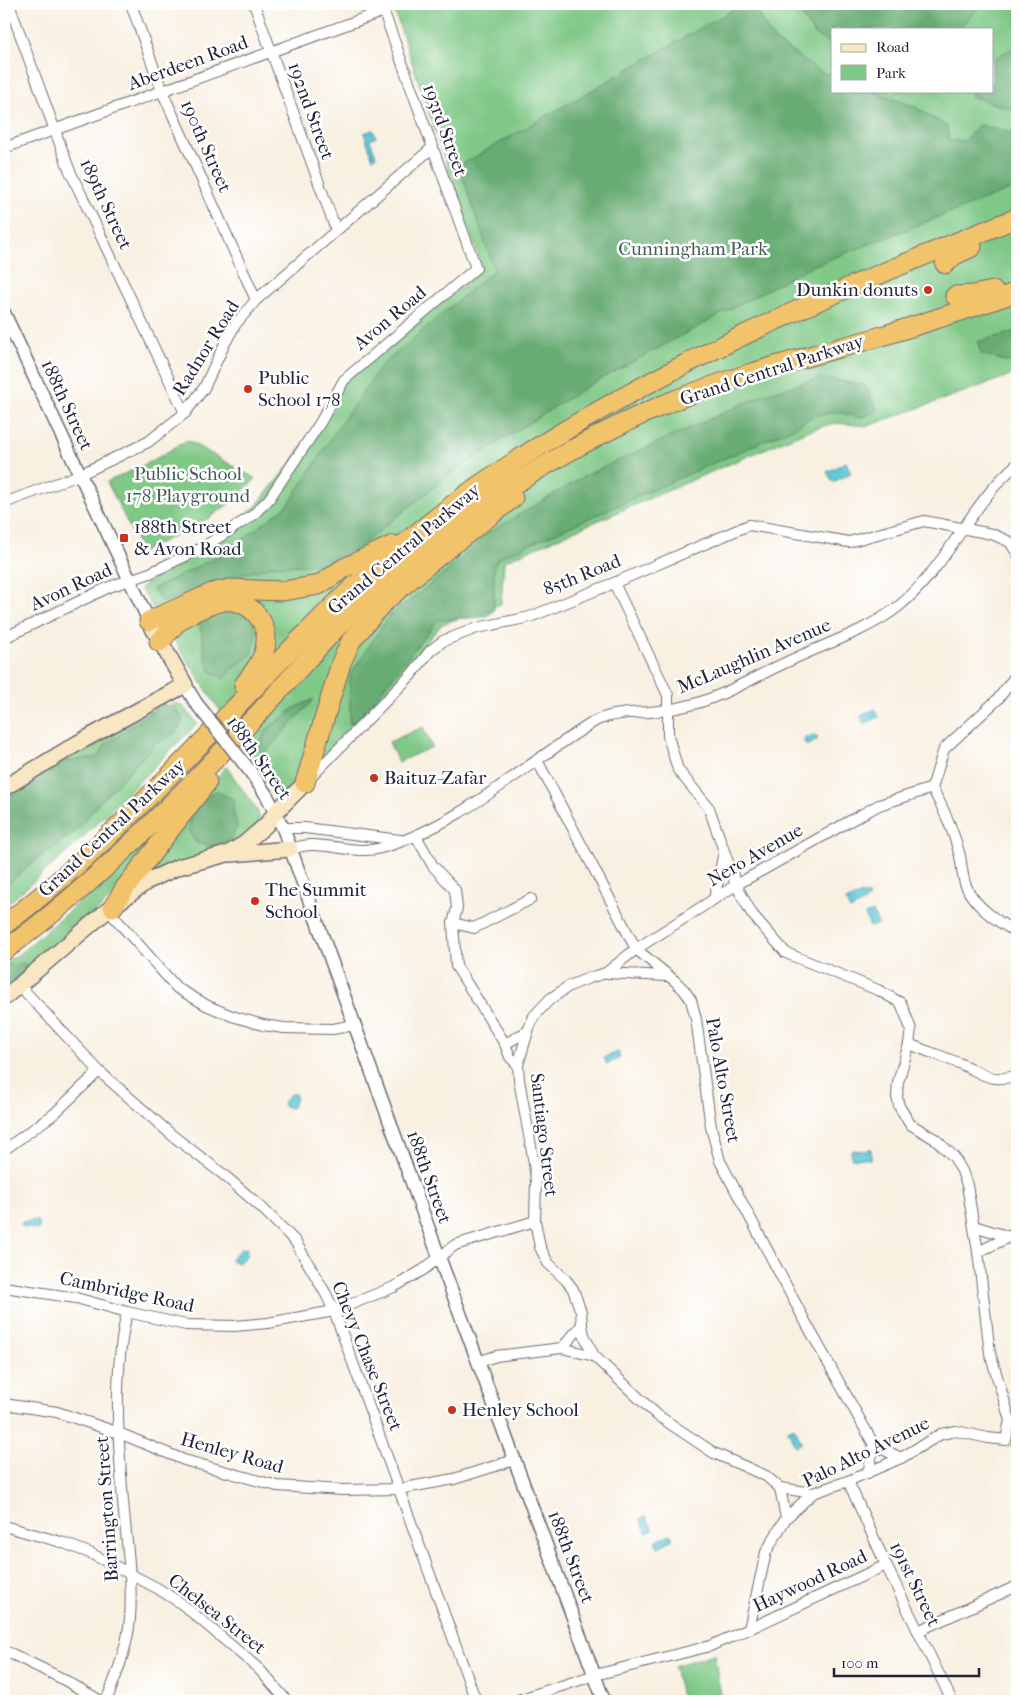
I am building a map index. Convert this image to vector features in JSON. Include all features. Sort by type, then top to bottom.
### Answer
[{"type":"highway","name":"Grand Central Parkway","points":[[4,925],[85,858],[147,799],[321,618],[368,574],[476,488],[540,446],[618,400],[712,350],[842,290],[1017,218]]},
{"type":"highway","points":[[945,264],[961,251],[1017,230]]},
{"type":"highway","points":[[955,296],[984,293],[1017,282]]},
{"type":"highway","name":"Grand Central Parkway","points":[[4,951],[34,930],[95,878],[158,818],[258,714],[341,621],[393,573],[478,508],[508,488],[569,452],[664,405],[764,369],[919,325],[1017,292]]},
{"type":"highway","points":[[712,350],[792,322],[842,301]]},
{"type":"highway","points":[[764,369],[817,344],[853,334]]},
{"type":"highway","points":[[111,908],[219,768],[345,638],[437,557],[569,452]]},
{"type":"highway","points":[[149,621],[194,600],[220,591],[245,589],[283,591],[319,585],[344,568],[419,532]]},
{"type":"highway","points":[[159,642],[179,621],[222,601],[245,605],[257,614],[262,622],[266,642],[258,666],[203,741]]},
{"type":"highway","points":[[305,783],[343,656],[356,634],[382,605]]},
{"type":"main road","points":[[4,788],[78,743],[185,685],[159,642],[149,621]]},
{"type":"main road","name":"85th Road","points":[[276,812],[305,783]]},
{"type":"main road","points":[[227,854],[258,833],[276,812]]},
{"type":"main road","points":[[4,998],[111,908],[162,873],[194,861],[227,854],[290,849]]},
{"type":"street","name":"189th Street","points":[[9,4],[69,169],[185,414]]},
{"type":"street","name":"190th Street","points":[[131,4],[162,91],[256,300]]},
{"type":"street","name":"192nd Street","points":[[254,4],[336,230]]},
{"type":"street","name":"Aberdeen Road","points":[[4,148],[271,52],[383,8]]},
{"type":"street","name":"193rd Street","points":[[383,8],[476,268]]},
{"type":"street","name":"Radnor Road","points":[[4,503],[79,475],[148,442],[185,414],[204,388],[235,325],[256,300],[433,148]]},
{"type":"street","name":"Avon Road","points":[[4,638],[109,587],[150,573],[202,548],[252,516],[269,499],[320,423],[344,380],[476,268]]},
{"type":"street","name":"188th Street","points":[[4,313],[149,621]]},
{"type":"street","name":"McLaughlin Avenue","points":[[290,849],[310,845],[379,848],[416,836],[450,818],[603,717],[668,710],[699,702],[876,622],[898,606],[920,586],[994,487],[1017,464]]},
{"type":"street","name":"85th Road","points":[[305,783],[411,675],[430,651],[443,641],[478,628],[530,617],[614,584],[749,525],[849,542],[924,521],[992,534],[1010,542],[1017,553]]},
{"type":"street","points":[[614,584],[668,696],[668,736],[678,770],[709,808],[736,885],[752,914],[786,953],[878,990],[901,1003],[911,1029],[909,1044],[898,1082],[897,1097],[902,1113],[910,1124],[935,1139],[954,1157],[962,1171],[968,1185],[978,1252],[1013,1235]]},
{"type":"street","points":[[1017,674],[998,699],[944,749],[932,788],[951,829],[966,887],[977,902],[991,915],[1017,932]]},
{"type":"street","name":"188th Street","points":[[185,685],[250,771],[267,796],[283,828],[439,1258],[604,1701]]},
{"type":"street","name":"Palo Alto Street","points":[[537,760],[636,948],[684,990],[691,1000],[696,1019],[711,1127],[720,1161],[806,1323],[874,1445]]},
{"type":"street","name":"Nero Avenue","points":[[606,973],[636,948],[736,885],[879,805],[932,788]]},
{"type":"street","name":"McLaughlin Avenue","points":[[283,828],[305,828],[404,840]]},
{"type":"street","name":"Santiago Street","points":[[416,836],[433,866],[455,890],[457,908],[453,923],[456,966],[505,1044],[510,1057],[518,1065],[535,1172],[536,1200],[534,1222],[540,1246],[548,1263],[566,1280],[578,1299],[582,1325],[588,1346],[594,1356],[658,1415],[714,1453],[766,1476],[780,1488],[813,1494]]},
{"type":"street","points":[[714,899],[724,851]]},
{"type":"street","points":[[453,923],[474,928],[531,899]]},
{"type":"street","points":[[111,908],[177,988],[208,1006],[232,1016],[263,1025],[284,1028],[323,1029],[354,1026]]},
{"type":"street","name":"Nero Avenue","points":[[518,1065],[534,1016],[550,999],[569,986],[606,973],[667,976]]},
{"type":"street","name":"Chevy Chase Street","points":[[19,985],[99,1072],[173,1136],[224,1175],[262,1208],[300,1249],[334,1311],[476,1701]]},
{"type":"street","points":[[505,1044],[528,1031]]},
{"type":"street","points":[[909,1044],[963,1065],[986,1077],[1017,1076]]},
{"type":"street","points":[[4,1150],[54,1114],[99,1072]]},
{"type":"street","name":"Cambridge Road","points":[[4,1287],[76,1298],[186,1325],[235,1326],[268,1323],[334,1311],[394,1287],[456,1245],[534,1222]]},
{"type":"street","points":[[974,1226],[1013,1235]]},
{"type":"street","name":"Palo Alto Avenue","points":[[749,1629],[766,1552],[786,1518],[813,1494],[901,1458],[941,1434],[956,1431],[1006,1440],[1010,1420],[990,1353],[978,1252]]},
{"type":"street","name":"Barrington Street","points":[[106,1701],[112,1688],[127,1639],[130,1618],[130,1573],[123,1499],[120,1433],[119,1364],[127,1312]]},
{"type":"street","points":[[562,1348],[582,1325]]},
{"type":"street","points":[[478,1362],[496,1356],[562,1348],[594,1356]]},
{"type":"street","name":"Henley Road","points":[[4,1404],[57,1412],[120,1433],[184,1460],[277,1486],[343,1490],[399,1489],[454,1479],[514,1460]]},
{"type":"street","points":[[868,1473],[874,1445],[901,1458]]},
{"type":"street","name":"191st Street","points":[[848,1481],[886,1565],[952,1701]]},
{"type":"street","points":[[780,1488],[786,1518]]},
{"type":"street","name":"Chelsea Street","points":[[4,1526],[61,1542],[92,1554],[130,1573],[182,1604],[259,1669],[287,1701]]},
{"type":"street","name":"Haywood Road","points":[[749,1629],[886,1565]]},
{"type":"street","points":[[918,1631],[1017,1586]]},
{"type":"street","points":[[516,1701],[595,1675],[710,1646],[749,1629]]},
{"type":"street","points":[[4,1651],[61,1678],[101,1701]]},
{"type":"green space","name":"Cunningham Park","points":[[392,4],[1017,4],[1017,373],[868,426],[834,423],[804,432],[504,561],[501,604],[442,624],[285,811],[231,727],[187,768],[228,723],[140,588],[255,507],[291,463],[346,376],[465,284],[482,267]]},
{"type":"green space","points":[[743,4],[750,4],[754,7],[773,39],[819,71],[831,76],[831,92],[876,92],[915,107],[947,126],[949,141],[964,141],[979,125],[1017,134],[1017,187],[807,268],[586,387],[455,470],[358,548],[316,565],[272,566],[217,582],[162,603],[153,589],[226,552],[288,505],[335,432],[381,366],[494,270],[459,166]]},
{"type":"green space","points":[[794,4],[983,4],[959,28],[831,28],[831,44],[814,34]]},
{"type":"green space","points":[[1017,46],[1017,111],[970,96],[972,92],[994,92],[994,61],[1000,55]]},
{"type":"green space","points":[[1017,331],[1017,359],[1006,362],[980,353],[978,342]]},
{"type":"green space","points":[[820,378],[864,385],[878,410],[860,418],[839,412],[814,416],[793,428],[499,558],[494,565],[494,610],[487,617],[438,620],[359,718],[350,725],[350,675],[388,617],[451,568],[487,534],[586,475],[765,394]]},
{"type":"green space","name":"Public School 178 Playground","points":[[187,440],[256,479],[230,503],[209,518],[142,552],[107,482],[152,461]]},
{"type":"green space","points":[[210,611],[236,612],[252,618],[256,635],[252,654],[235,667],[224,679],[210,671],[205,657],[199,619]]},
{"type":"green space","points":[[314,699],[263,755],[258,749],[266,730],[296,707]]},
{"type":"green space","points":[[164,703],[168,707],[173,703],[182,705],[197,724],[72,848],[4,907],[4,793]]},
{"type":"green space","points":[[162,704],[175,707],[183,720],[176,733],[156,743],[100,802],[77,830],[27,867],[4,888],[4,794],[62,762],[98,757],[105,745]]},
{"type":"green space","points":[[423,727],[432,747],[398,762],[389,742]]},
{"type":"green space","points":[[226,766],[258,812],[260,821],[243,843],[150,875],[145,872]]},
{"type":"green space","points":[[207,776],[118,891],[91,918],[4,994],[4,963],[20,953],[70,910]]},
{"type":"green space","points":[[216,791],[235,800],[233,809],[237,826],[232,838],[213,847],[196,843],[189,831],[196,806],[204,798]]},
{"type":"green space","points":[[25,963],[26,973],[4,987],[4,969],[8,965]]},
{"type":"green space","points":[[714,1654],[722,1701],[682,1701],[674,1666]]},
{"type":"water","points":[[373,130],[376,137],[370,140],[376,156],[373,159],[364,133]]},
{"type":"water","points":[[846,462],[851,473],[833,482],[827,472]]},
{"type":"water","points":[[875,709],[879,717],[864,724],[861,716]]},
{"type":"water","points":[[813,735],[817,736],[817,740],[806,745],[804,742],[805,738]]},
{"type":"water","points":[[862,894],[863,896],[867,894],[869,898],[850,910],[846,901]]},
{"type":"water","points":[[873,912],[878,924],[870,927],[865,915]]},
{"type":"water","points":[[618,1052],[620,1058],[607,1064],[604,1058]]},
{"type":"water","points":[[290,1094],[295,1094],[296,1098],[293,1106],[290,1108],[284,1106],[283,1103]]},
{"type":"water","points":[[868,1149],[871,1149],[871,1159],[851,1158],[851,1150],[868,1151]]},
{"type":"water","points":[[37,1220],[38,1230],[21,1226],[22,1222]]},
{"type":"water","points":[[242,1248],[247,1248],[246,1252],[248,1254],[238,1263],[230,1259]]},
{"type":"water","points":[[794,1427],[802,1443],[795,1446],[788,1430]]},
{"type":"water","points":[[646,1516],[653,1530],[647,1533],[640,1519]]},
{"type":"water","points":[[670,1534],[672,1540],[658,1547],[655,1541]]},
{"type":"place","name":"Dunkin donuts","points":[[928,290]]},
{"type":"place","name":"Public School 178","points":[[248,389]]},
{"type":"place","name":"188th Street & Avon Road","points":[[124,538]]},
{"type":"place","name":"Baituz-Zafar","points":[[374,778]]},
{"type":"place","name":"The Summit School","points":[[255,901]]},
{"type":"place","name":"Henley School","points":[[452,1410]]}]
